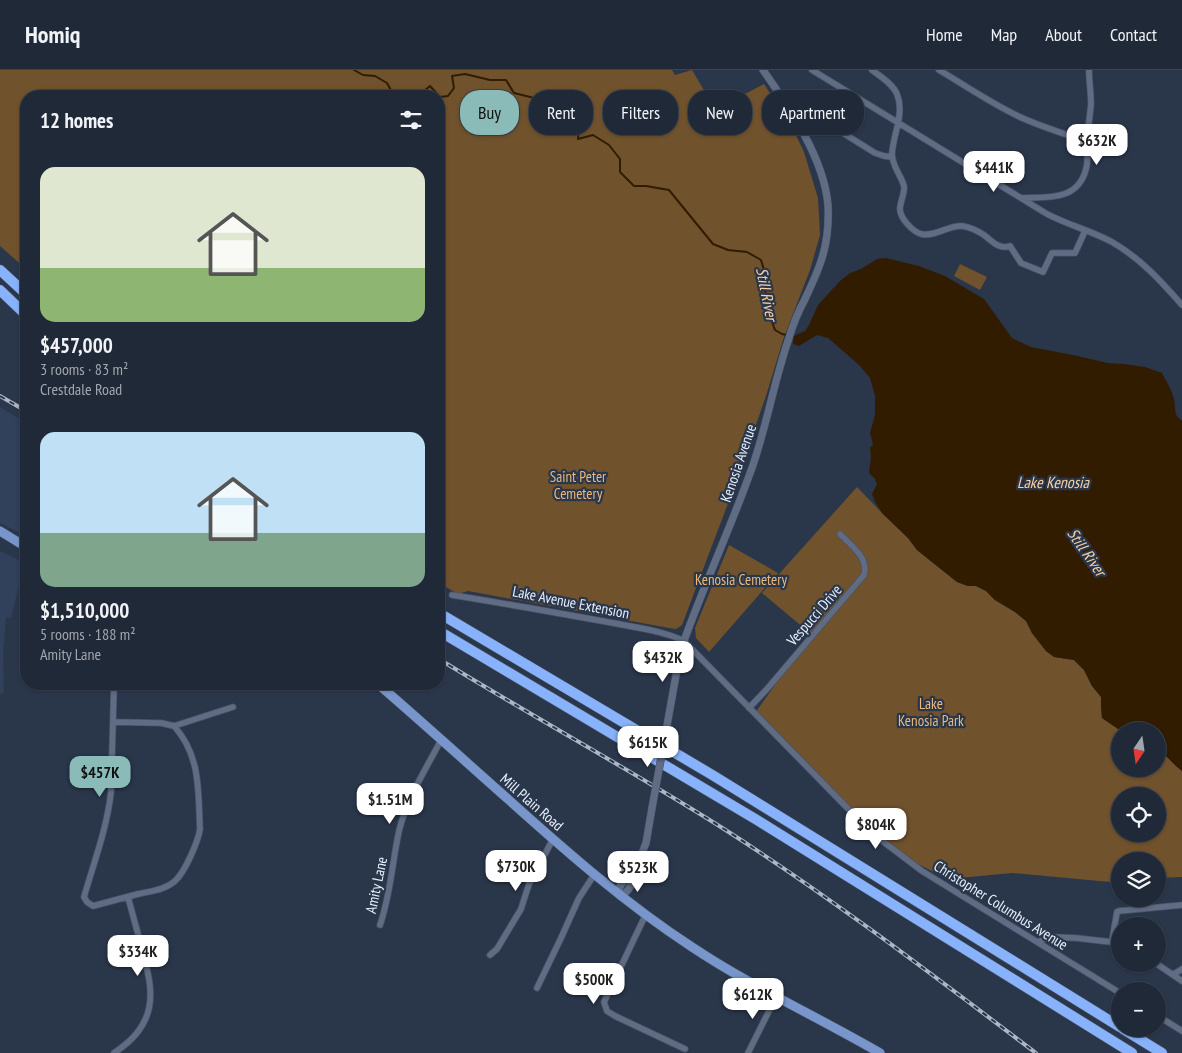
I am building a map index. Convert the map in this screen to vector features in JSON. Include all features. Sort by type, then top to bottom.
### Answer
[{"type":"highway","points":[[0,270],[20,288]]},
{"type":"highway","points":[[0,290],[20,309]]},
{"type":"highway","points":[[445,618],[714,776],[1111,1021]]},
{"type":"highway","points":[[445,635],[757,820],[1132,1053]]},
{"type":"highway","points":[[1136,1037],[1162,1053]]},
{"type":"main road","points":[[0,531],[20,543]]},
{"type":"main road","name":"Mill Plain Road","points":[[385,690],[620,896],[699,952],[732,972],[880,1053]]},
{"type":"street","name":"Kenosia Avenue","points":[[620,896],[626,893],[632,882],[646,843],[678,664],[684,641],[753,464],[767,421],[792,328],[816,276],[824,252],[828,228],[828,203],[823,178],[811,148],[790,111],[763,70]]},
{"type":"street","points":[[812,70],[1059,220],[1112,242],[1158,278],[1182,304]]},
{"type":"street","points":[[872,70],[889,83],[896,93],[899,104],[899,123],[893,143],[892,157],[904,187],[900,213],[910,226],[922,234],[933,234],[956,226],[969,228],[997,245],[1010,246],[1021,263],[1043,272],[1052,253],[1076,253],[1085,231]]},
{"type":"street","points":[[939,70],[992,103],[1021,118],[1086,141]]},
{"type":"street","points":[[1022,198],[1062,196],[1079,183],[1086,170],[1086,141],[1090,106],[1089,70]]},
{"type":"street","points":[[846,135],[875,153],[892,157]]},
{"type":"street","name":"Vespucci Drive","points":[[749,708],[864,575],[865,564],[862,558],[840,534]]},
{"type":"street","name":"Lake Avenue Extension","points":[[452,595],[614,623],[668,635],[684,641]]},
{"type":"street","name":"Christopher Columbus Avenue","points":[[684,641],[864,825],[885,843],[922,871],[1111,987]]},
{"type":"street","points":[[114,690],[109,808],[84,897],[93,906],[165,887],[176,881],[199,838],[197,772],[184,737],[174,726]]},
{"type":"street","points":[[113,722],[161,723],[174,726],[233,707]]},
{"type":"street","name":"Amity Lane","points":[[380,925],[386,906],[399,830],[412,794],[441,740]]},
{"type":"street","points":[[490,954],[497,949],[522,909],[529,884],[553,839]]},
{"type":"street","points":[[537,988],[579,898],[594,875]]},
{"type":"street","points":[[114,1053],[127,1044],[138,1032],[146,1019],[149,1004],[149,977],[128,897]]},
{"type":"street","points":[[1116,917],[1117,912],[1121,911],[1182,905]]},
{"type":"street","points":[[646,914],[604,1002],[607,1011],[615,1016],[685,1049]]},
{"type":"street","points":[[1038,942],[1052,938],[1111,941]]},
{"type":"street","points":[[1166,969],[1182,981]]},
{"type":"street","points":[[1174,974],[1182,969]]},
{"type":"street","points":[[748,1053],[776,996]]},
{"type":"street","points":[[1166,1021],[1182,1031]]},
{"type":"shaded area","points":[[0,407],[20,419],[20,533],[0,523]]},
{"type":"shaded area","points":[[0,551],[20,561],[20,583],[11,618],[6,617],[3,653],[4,693],[0,694]]},
{"type":"green space","name":"Saint Peter Cemetery","points":[[0,70],[672,70],[675,75],[692,70],[704,90],[688,90],[688,135],[752,135],[752,90],[764,84],[768,90],[762,90],[762,135],[796,135],[804,152],[818,198],[820,235],[810,270],[784,337],[735,485],[682,625],[676,629],[468,591],[458,594],[445,586],[445,90],[20,90],[20,264],[0,246]]},
{"type":"green space","points":[[960,264],[987,277],[980,290],[954,276]]},
{"type":"green space","name":"Lake Kenosia Park","points":[[857,487],[908,538],[917,550],[957,582],[968,586],[976,586],[986,591],[995,600],[1026,621],[1032,633],[1046,651],[1054,657],[1074,660],[1084,670],[1092,686],[1101,697],[1102,718],[1111,724],[1111,778],[1166,778],[1166,756],[1182,771],[1182,877],[1166,878],[1166,852],[1111,852],[1110,882],[1012,873],[948,879],[912,861],[871,833],[755,713],[811,634],[762,593]]},
{"type":"green space","name":"Kenosia Cemetery","points":[[729,545],[778,573],[709,652],[696,638],[695,628]]},
{"type":"water","name":"Lake Kenosia","points":[[886,258],[919,266],[945,276],[984,299],[1012,338],[1031,347],[1108,363],[1145,367],[1162,373],[1173,396],[1176,414],[1182,420],[1182,771],[1166,756],[1166,722],[1111,722],[1111,724],[1102,718],[1101,697],[1092,686],[1084,670],[1074,660],[1054,657],[1046,651],[1032,633],[1026,621],[995,600],[986,591],[976,586],[968,586],[957,582],[917,550],[908,538],[882,513],[875,502],[872,494],[877,484],[869,473],[870,448],[873,444],[870,433],[875,415],[875,396],[870,378],[859,365],[828,338],[817,335],[799,346],[793,344],[794,336],[805,331],[818,305],[840,281],[850,273],[861,269],[877,259]]},
{"type":"waterway","name":"Still River","points":[[354,70],[363,75],[375,76],[387,83],[391,90]]},
{"type":"waterway","name":"Still River","points":[[445,96],[448,96],[454,88],[452,76],[465,74],[490,80],[506,80],[514,93],[558,106],[579,123],[578,139],[593,135],[609,145],[620,159],[620,172],[634,186],[669,190],[713,244],[728,250],[747,252],[761,260],[764,270],[763,281],[769,314],[775,330],[795,337]]},
{"type":"waterway","name":"Still River","points":[[425,90],[430,86],[434,90]]},
{"type":"railway","points":[[0,396],[20,408]]},
{"type":"railway","points":[[445,663],[653,786],[764,855],[882,938],[1036,1053]]}]
